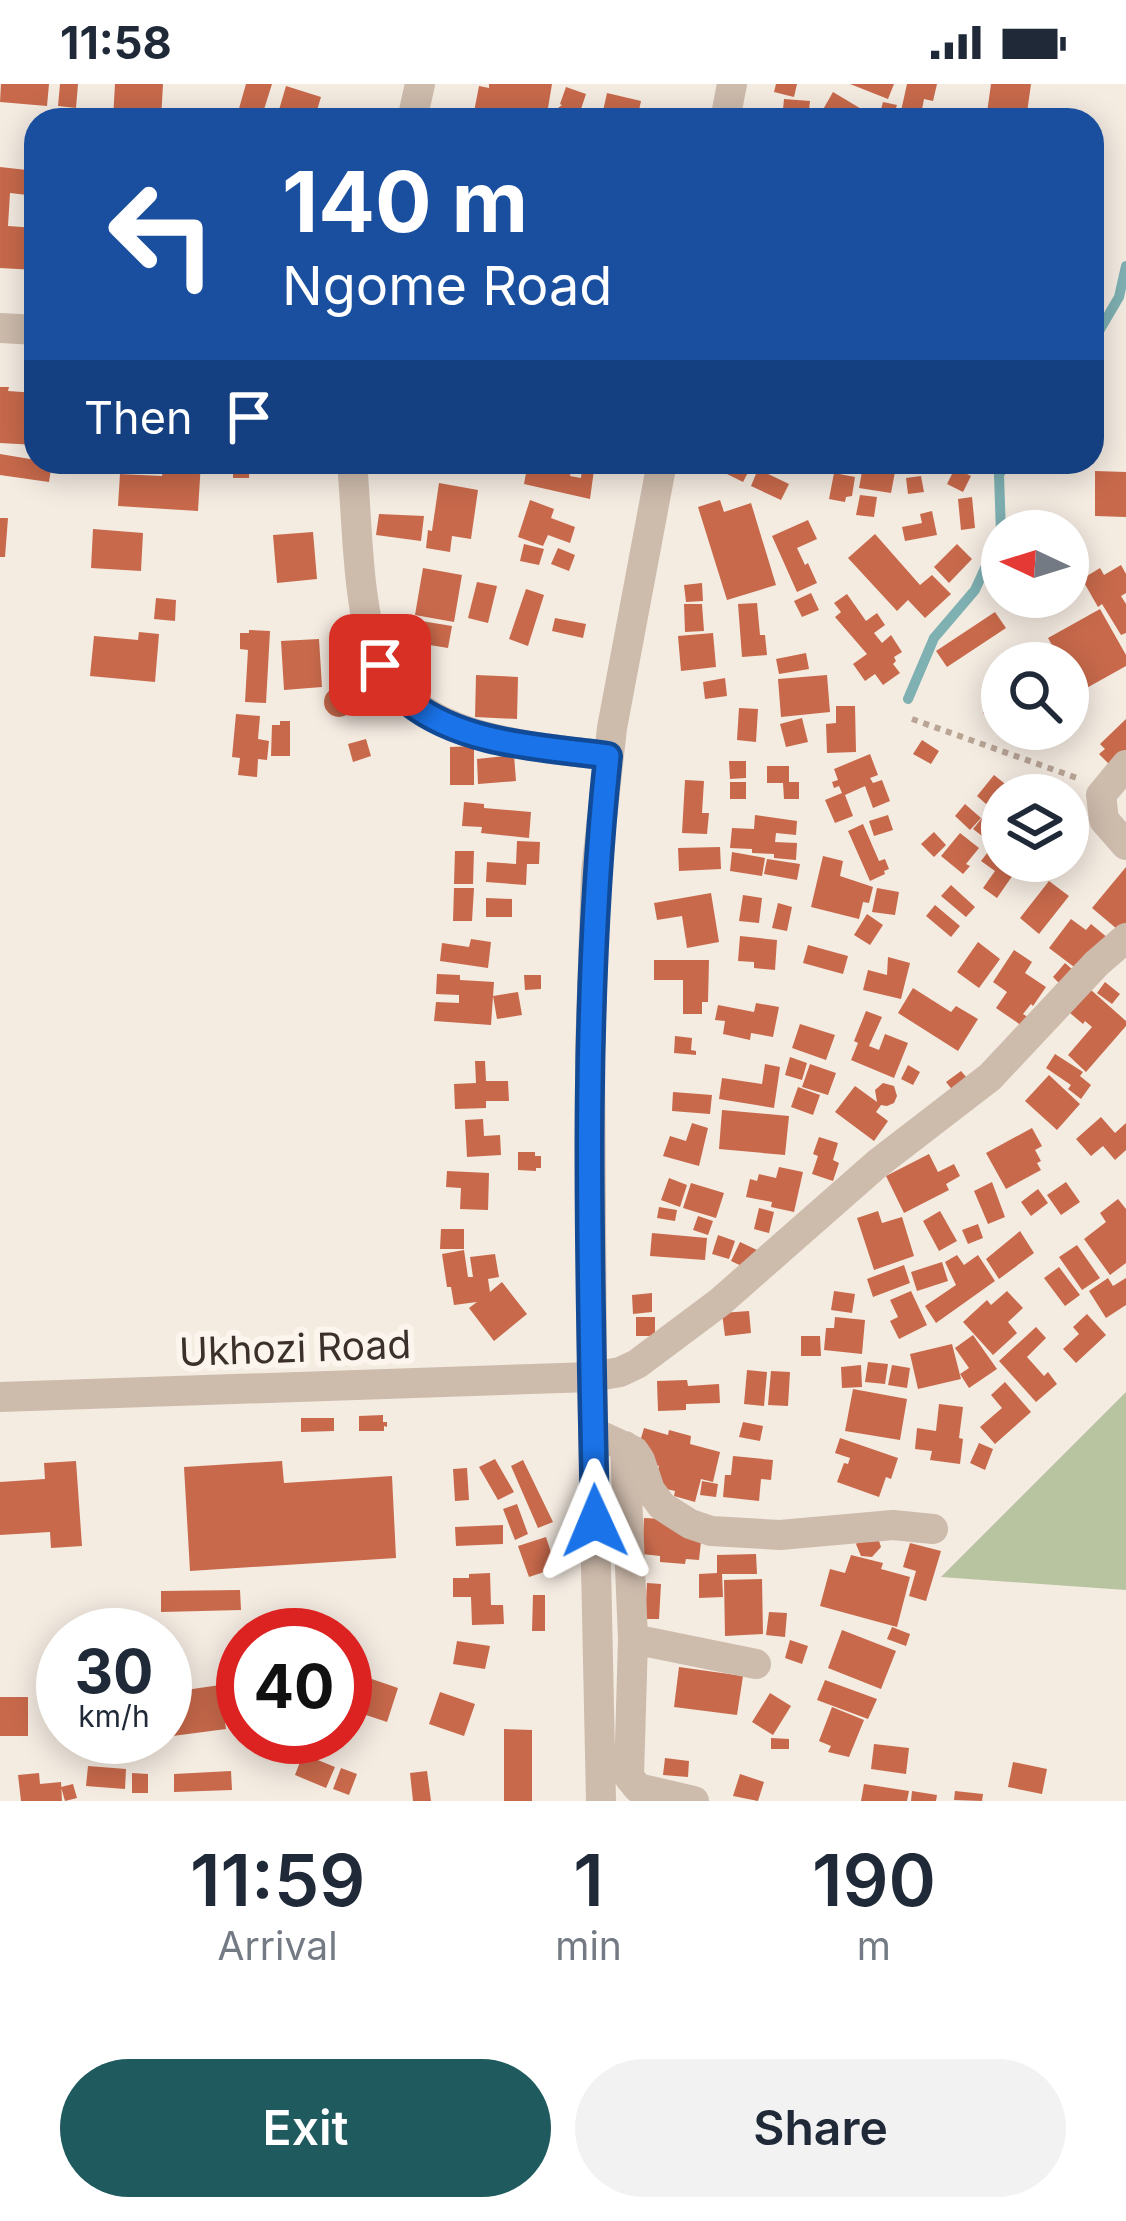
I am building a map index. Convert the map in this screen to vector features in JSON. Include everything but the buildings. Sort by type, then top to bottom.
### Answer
[{"type":"street","points":[[353,474],[371,642],[380,665],[407,701],[453,727],[515,743],[608,756]]},
{"type":"street","points":[[601,1801],[590,1051],[596,873],[608,756],[660,474]]},
{"type":"street","points":[[1115,777],[1101,795],[1104,820],[1126,845]]},
{"type":"street","name":"Ukhozi Road","points":[[0,1397],[592,1377],[620,1372],[720,1302],[861,1178],[990,1077],[1126,938]]},
{"type":"street","points":[[593,1432],[634,1451],[662,1506],[711,1531],[779,1535],[893,1525],[933,1529]]},
{"type":"street","points":[[625,1446],[633,1639],[629,1778],[638,1788],[694,1801]]},
{"type":"street","points":[[633,1639],[756,1664]]},
{"type":"path","points":[[912,719],[1115,777]]},
{"type":"green space","points":[[1126,1392],[1126,1590],[941,1577]]},
{"type":"waterway","points":[[1104,323],[1119,297],[1126,266]]},
{"type":"waterway","points":[[908,699],[934,638],[975,590],[1001,533],[1000,474]]},
{"type":"route","points":[[380,665],[407,701],[453,727],[515,743],[608,756],[596,873],[590,1051],[595,1521]]}]
